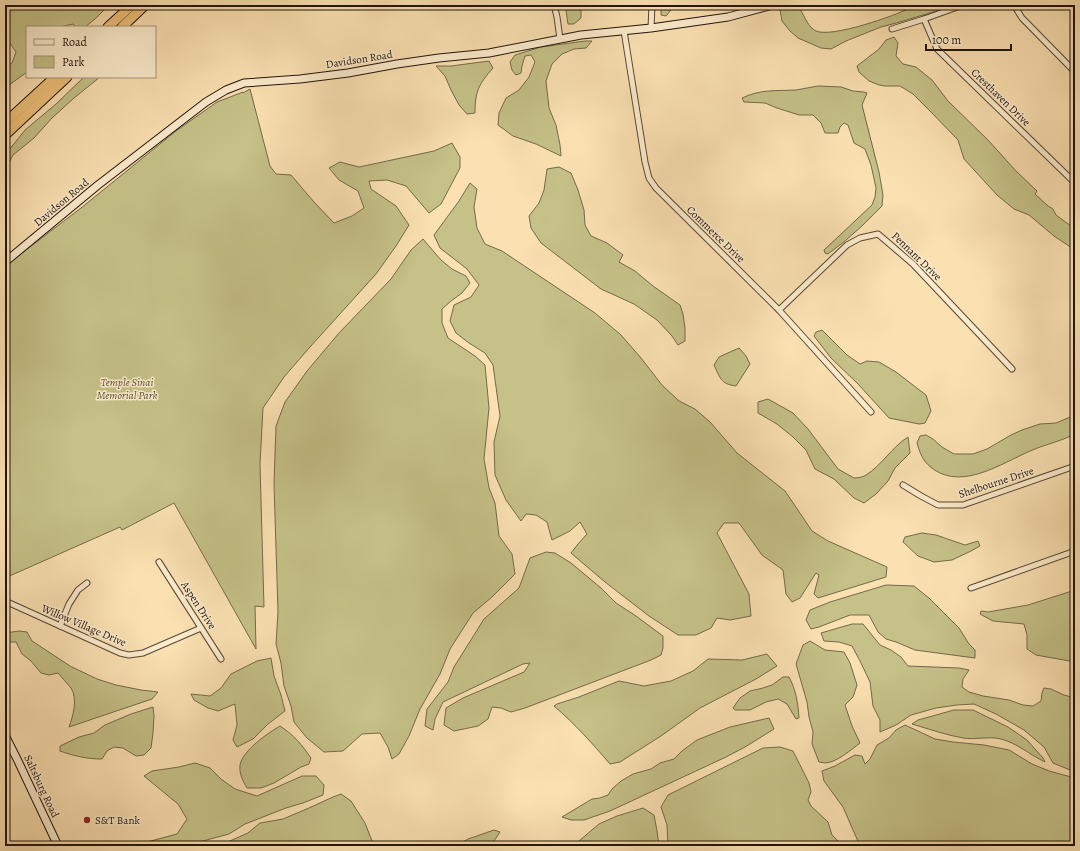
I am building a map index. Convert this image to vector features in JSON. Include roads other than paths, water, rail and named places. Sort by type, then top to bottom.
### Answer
[{"type":"highway","points":[[109,26],[132,5]]},
{"type":"highway","points":[[123,26],[145,5]]},
{"type":"highway","points":[[5,123],[55,78]]},
{"type":"highway","points":[[5,135],[66,78]]},
{"type":"street","points":[[554,5],[560,39]]},
{"type":"street","points":[[651,28],[652,5]]},
{"type":"street","name":"Davidson Road","points":[[5,262],[177,123],[206,102],[226,90],[244,83],[300,79],[348,73],[432,59],[489,53],[581,35],[651,28],[728,17],[773,5]]},
{"type":"street","points":[[892,29],[963,5]]},
{"type":"street","points":[[1014,5],[1022,18],[1075,72]]},
{"type":"street","name":"Cresthaven Drive","points":[[924,19],[937,49],[1075,183]]},
{"type":"street","name":"Commerce Drive","points":[[624,31],[649,178],[669,202],[779,310],[871,412]]},
{"type":"street","name":"Pennant Drive","points":[[779,310],[847,245],[860,238],[878,234],[913,264],[1012,369]]},
{"type":"street","name":"Shelbourne Drive","points":[[903,485],[938,505],[963,505],[1075,466]]},
{"type":"street","points":[[971,588],[1075,551]]},
{"type":"street","name":"Aspen Drive","points":[[159,562],[221,659]]},
{"type":"street","points":[[60,626],[69,604],[78,590],[87,583]]},
{"type":"street","name":"Willow Village Drive","points":[[5,601],[120,653],[129,655],[143,653],[201,628]]},
{"type":"street","name":"Saltsburg Road","points":[[5,735],[58,846]]},
{"type":"place","name":"S&T Bank","points":[[87,820]]},
{"type":"park label","name":"Temple Sinai Memorial Park","points":[[127,388]]}]
